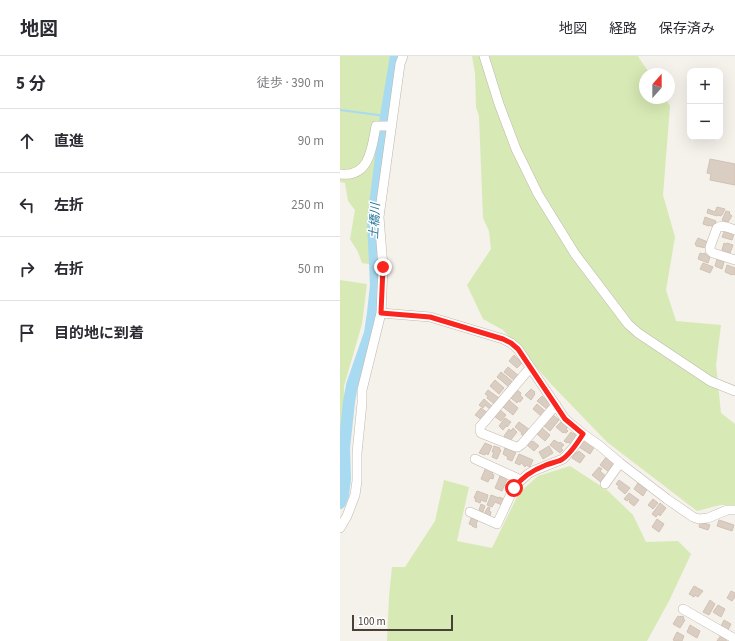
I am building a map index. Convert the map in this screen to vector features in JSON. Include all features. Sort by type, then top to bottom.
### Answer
[{"type":"street","points":[[340,528],[347,516],[355,494],[362,390],[381,313],[383,267],[379,216],[400,64],[403,56]]},
{"type":"street","points":[[484,56],[499,104],[516,150],[538,194],[575,254],[612,304],[628,324],[638,333],[710,381],[735,391]]},
{"type":"street","points":[[340,174],[353,174],[360,170],[366,163],[370,155],[376,126],[392,126]]},
{"type":"street","points":[[735,230],[719,226],[710,247],[710,250],[713,253],[735,260]]},
{"type":"street","points":[[381,313],[430,317],[503,339],[511,343],[518,349],[565,419],[667,499],[693,517],[699,519],[708,518],[727,510],[735,510]]},
{"type":"street","points":[[530,368],[480,427],[480,432],[518,447],[556,404]]},
{"type":"street","points":[[470,512],[497,524],[511,494],[521,480],[533,471],[563,459],[583,434]]},
{"type":"street","points":[[475,459],[521,480]]},
{"type":"street","points":[[605,484],[620,463]]},
{"type":"street","points":[[683,609],[735,639]]},
{"type":"green space","points":[[340,56],[394,56],[383,110],[374,265],[362,263],[358,252],[350,239],[355,210],[348,201],[345,183],[340,182]]},
{"type":"green space","points":[[472,56],[638,56],[646,68],[639,68],[639,104],[669,104],[670,106],[663,195],[675,237],[666,290],[676,321],[721,325],[716,365],[721,413],[735,424],[735,505],[720,505],[697,511],[607,442],[552,385],[503,330],[483,319],[467,285],[491,249],[489,231],[483,218],[479,116],[476,107],[475,73]]},
{"type":"green space","points":[[340,280],[367,284],[362,324],[344,386],[346,469],[340,508]]},
{"type":"green space","points":[[570,466],[607,490],[633,515],[646,542],[678,541],[691,554],[669,601],[647,641],[387,641],[392,567],[405,567],[435,521],[444,480],[469,487],[457,541],[492,548],[519,493],[538,476]]},
{"type":"building","points":[[710,159],[735,164],[735,185],[710,180],[711,174],[707,173]]},
{"type":"building","points":[[717,207],[725,209],[721,216],[707,213],[708,209],[715,212]]},
{"type":"building","points":[[726,211],[730,212],[729,213],[732,216],[728,222],[722,220]]},
{"type":"building","points":[[705,217],[716,221],[714,227],[703,224]]},
{"type":"building","points":[[725,230],[734,234],[732,240],[722,237]]},
{"type":"building","points":[[698,238],[708,242],[706,248],[696,246],[695,244]]},
{"type":"building","points":[[724,243],[733,245],[730,253],[722,250]]},
{"type":"building","points":[[700,253],[704,253],[710,257],[708,263],[698,259]]},
{"type":"building","points":[[717,259],[724,262],[722,269],[715,266]]},
{"type":"building","points":[[703,263],[713,267],[710,273],[700,269]]},
{"type":"building","points":[[727,265],[735,268],[735,275],[725,272]]},
{"type":"building","points":[[514,355],[522,363],[517,368],[509,361]]},
{"type":"building","points":[[508,367],[519,376],[515,381],[504,372]]},
{"type":"building","points":[[501,372],[513,382],[509,387],[497,377]]},
{"type":"building","points":[[495,380],[504,388],[499,394],[490,386]]},
{"type":"building","points":[[531,389],[535,392],[535,394],[531,400],[525,395]]},
{"type":"building","points":[[488,390],[499,398],[494,404],[485,394]]},
{"type":"building","points":[[517,390],[521,393],[520,395],[523,398],[517,403],[511,398]]},
{"type":"building","points":[[542,396],[551,404],[547,409],[537,401]]},
{"type":"building","points":[[484,399],[493,407],[491,410],[485,405],[483,408],[479,405]]},
{"type":"building","points":[[509,400],[518,408],[513,415],[503,407]]},
{"type":"building","points":[[537,404],[545,411],[541,416],[533,409]]},
{"type":"building","points":[[481,408],[488,413],[482,420],[475,415]]},
{"type":"building","points":[[499,409],[506,415],[501,421],[494,416]]},
{"type":"building","points":[[552,414],[559,420],[550,431],[543,425]]},
{"type":"building","points":[[505,418],[511,422],[503,430],[499,426]]},
{"type":"building","points":[[519,422],[530,430],[525,437],[515,427]]},
{"type":"building","points":[[561,422],[568,427],[566,429],[568,431],[566,433],[563,433],[556,427]]},
{"type":"building","points":[[513,428],[517,432],[510,441],[504,436],[509,429],[511,431]]},
{"type":"building","points":[[542,428],[550,435],[545,441],[537,434]]},
{"type":"building","points":[[571,432],[578,435],[571,444],[564,441]]},
{"type":"building","points":[[584,439],[595,446],[590,454],[579,447]]},
{"type":"building","points":[[554,440],[564,445],[561,448],[563,450],[560,453],[550,445]]},
{"type":"building","points":[[530,441],[533,441],[539,446],[534,451],[527,445]]},
{"type":"building","points":[[485,443],[492,446],[488,455],[486,453],[485,455],[479,453]]},
{"type":"building","points":[[494,446],[500,448],[499,450],[501,450],[497,459],[492,457]]},
{"type":"building","points":[[549,446],[553,453],[543,459],[539,452]]},
{"type":"building","points":[[505,448],[516,452],[512,461],[507,459],[508,457],[503,454]]},
{"type":"building","points":[[579,451],[585,456],[580,463],[572,458],[576,452],[577,453]]},
{"type":"building","points":[[519,454],[533,460],[530,467],[526,465],[525,467],[521,463],[520,465],[515,463]]},
{"type":"building","points":[[607,456],[616,463],[609,472],[600,465]]},
{"type":"building","points":[[486,467],[494,470],[492,474],[494,475],[493,479],[490,478],[488,482],[481,479]]},
{"type":"building","points":[[599,467],[602,469],[600,471],[607,477],[602,483],[592,475]]},
{"type":"building","points":[[500,476],[507,479],[502,491],[495,488]]},
{"type":"building","points":[[619,480],[630,488],[625,494],[616,484]]},
{"type":"building","points":[[638,483],[647,489],[643,496],[634,489]]},
{"type":"building","points":[[477,491],[488,495],[486,502],[481,500],[480,503],[475,501],[476,498],[474,498]]},
{"type":"building","points":[[629,493],[639,500],[634,506],[629,502],[629,499],[627,501],[624,499]]},
{"type":"building","points":[[491,495],[504,499],[502,505],[495,502],[492,507],[487,505]]},
{"type":"building","points":[[653,499],[658,503],[653,509],[648,505]]},
{"type":"building","points":[[660,503],[666,508],[660,516],[658,514],[656,517],[652,514]]},
{"type":"building","points":[[481,504],[485,506],[483,512],[479,510]]},
{"type":"building","points":[[488,507],[490,508],[489,511],[491,512],[490,516],[484,514]]},
{"type":"building","points":[[472,516],[478,519],[476,528],[469,524]]},
{"type":"building","points":[[657,519],[664,524],[659,532],[652,527]]},
{"type":"building","points":[[719,520],[734,525],[732,531],[717,526]]},
{"type":"building","points":[[700,522],[710,525],[708,530],[699,527]]},
{"type":"building","points":[[694,586],[703,591],[698,597],[695,595],[694,597],[689,594]]},
{"type":"building","points":[[731,591],[735,593],[735,597],[732,601],[727,598]]},
{"type":"building","points":[[710,600],[715,604],[709,615],[703,612]]},
{"type":"building","points":[[718,605],[725,609],[721,617],[713,612]]},
{"type":"building","points":[[678,616],[684,617],[683,619],[685,620],[680,628],[673,624]]},
{"type":"building","points":[[724,620],[731,624],[728,630],[721,626]]},
{"type":"building","points":[[690,625],[700,631],[697,638],[687,632]]},
{"type":"building","points":[[677,632],[684,636],[682,641],[673,640]]},
{"type":"building","points":[[721,635],[727,639],[726,641],[717,641]]},
{"type":"waterway","name":"土橋川","points":[[340,503],[343,495],[345,479],[344,448],[349,402],[352,385],[370,333],[373,313],[376,285],[373,221],[386,116],[396,56]]},
{"type":"waterway","points":[[340,110],[386,116]]},
{"type":"route","points":[[383,267],[381,313],[430,317],[503,339],[511,343],[518,349],[565,419],[583,434],[563,459],[528,474],[514,488]]}]
